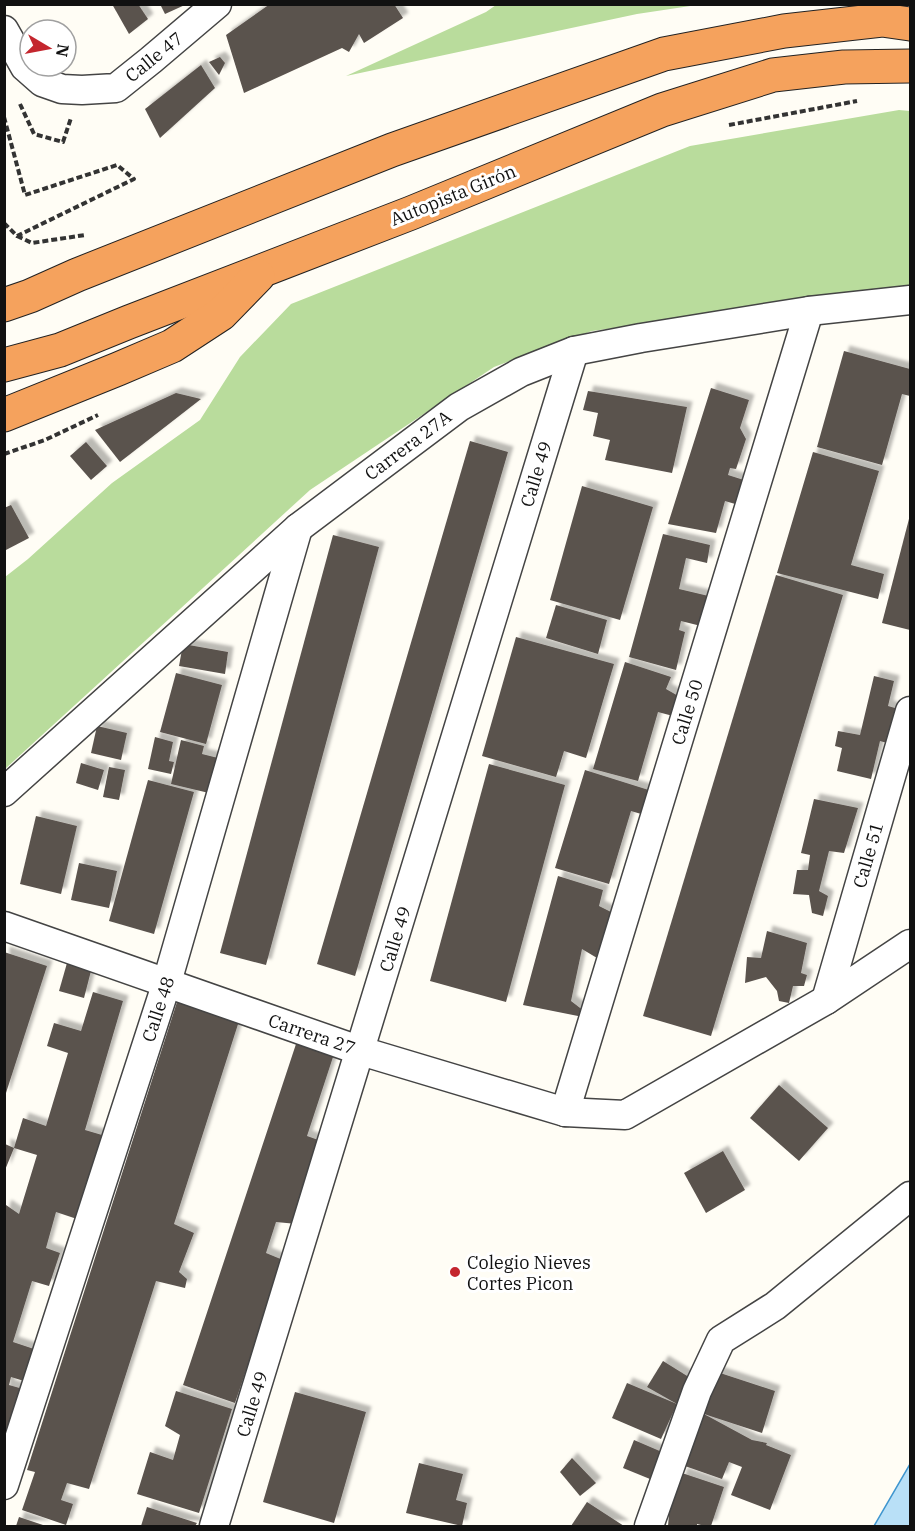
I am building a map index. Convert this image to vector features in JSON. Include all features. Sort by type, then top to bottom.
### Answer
[{"type":"highway","points":[[4,305],[392,150],[664,54],[784,31],[892,16]]},
{"type":"highway","name":"Autopista Girón","points":[[4,365],[60,350],[411,213],[662,110],[773,75],[844,67],[910,66]]},
{"type":"highway","points":[[4,415],[172,346],[221,314],[264,270]]},
{"type":"street","name":"Calle 47","points":[[4,30],[26,67],[42,82],[62,89],[116,88],[217,4]]},
{"type":"street","name":"Carrera 27A","points":[[4,792],[298,528],[459,407],[520,372],[574,351],[641,338],[809,311],[910,300]]},
{"type":"street","name":"Calle 50","points":[[565,1112],[809,311]]},
{"type":"street","name":"Calle 49","points":[[214,1527],[574,351]]},
{"type":"street","name":"Calle 48","points":[[4,1485],[166,982],[298,528]]},
{"type":"street","name":"Calle 51","points":[[825,1000],[910,711]]},
{"type":"street","name":"Carrera 27","points":[[4,926],[360,1051],[565,1112],[625,1115],[825,1000]]},
{"type":"street","points":[[825,1000],[910,944]]},
{"type":"street","points":[[649,1527],[697,1391],[721,1340],[775,1306],[910,1196]]},
{"type":"path","points":[[719,127],[858,101]]},
{"type":"path","points":[[4,117],[25,195],[117,165],[134,179],[16,236],[4,223]]},
{"type":"path","points":[[4,454],[45,440],[107,410]]},
{"type":"green space","points":[[496,5],[697,5],[637,14],[346,76],[486,12]]},
{"type":"green space","points":[[899,110],[910,111],[910,287],[592,331],[494,367],[310,490],[5,769],[5,577],[112,483],[200,420],[240,357],[291,304],[690,146]]},
{"type":"water","points":[[910,1464],[910,1526],[874,1526]]},
{"type":"building","points":[[112,4],[138,4],[148,19],[129,34]]},
{"type":"building","points":[[160,4],[187,4],[165,14]]},
{"type":"building","points":[[270,4],[394,4],[403,18],[364,43],[359,34],[349,52],[342,48],[244,93],[226,35]]},
{"type":"building","points":[[220,57],[225,63],[219,75],[209,62]]},
{"type":"building","points":[[201,65],[215,88],[160,138],[145,109]]},
{"type":"building","points":[[844,351],[910,369],[910,396],[902,394],[882,465],[817,447]]},
{"type":"building","points":[[711,388],[749,400],[740,428],[746,439],[736,469],[730,468],[728,475],[750,482],[742,506],[725,501],[716,533],[668,524]]},
{"type":"building","points":[[588,391],[687,407],[672,473],[605,460],[610,440],[593,436],[598,413],[583,410]]},
{"type":"building","points":[[176,393],[201,399],[120,462],[95,430]]},
{"type":"building","points":[[470,441],[508,452],[355,976],[317,964]]},
{"type":"building","points":[[86,442],[107,466],[91,480],[70,456]]},
{"type":"building","points":[[813,452],[879,471],[851,565],[884,574],[878,599],[777,573]]},
{"type":"building","points":[[582,486],[653,507],[620,620],[550,600]]},
{"type":"building","points":[[11,505],[29,538],[4,551],[4,508]]},
{"type":"building","points":[[910,515],[910,630],[882,623]]},
{"type":"building","points":[[663,534],[710,545],[707,563],[686,558],[679,589],[717,598],[709,628],[681,621],[679,630],[685,632],[676,670],[629,657]]},
{"type":"building","points":[[333,535],[379,547],[266,965],[220,953]]},
{"type":"building","points":[[776,575],[843,595],[711,1036],[643,1016]]},
{"type":"building","points":[[556,605],[607,620],[598,654],[546,638]]},
{"type":"building","points":[[516,637],[614,664],[586,758],[564,751],[556,777],[482,756]]},
{"type":"building","points":[[183,644],[228,652],[225,674],[179,666]]},
{"type":"building","points":[[625,662],[671,677],[666,689],[680,697],[673,716],[658,712],[638,781],[593,769]]},
{"type":"building","points":[[176,673],[222,685],[206,744],[160,732]]},
{"type":"building","points":[[874,676],[894,681],[888,706],[902,710],[894,745],[880,741],[871,779],[837,771],[842,748],[835,746],[838,731],[860,735]]},
{"type":"building","points":[[97,726],[127,733],[121,760],[91,753]]},
{"type":"building","points":[[155,737],[173,742],[169,761],[174,762],[171,774],[148,769]]},
{"type":"building","points":[[181,740],[204,746],[202,754],[218,758],[209,793],[171,784]]},
{"type":"building","points":[[81,763],[104,770],[98,790],[76,783]]},
{"type":"building","points":[[489,764],[565,785],[506,1002],[430,981]]},
{"type":"building","points":[[109,767],[125,770],[119,800],[103,797]]},
{"type":"building","points":[[585,770],[655,792],[648,816],[631,811],[609,884],[555,868]]},
{"type":"building","points":[[148,780],[194,792],[154,934],[109,921]]},
{"type":"building","points":[[814,799],[858,808],[844,853],[829,851],[819,891],[828,896],[823,916],[812,913],[809,895],[793,894],[797,870],[808,870],[810,855],[801,853]]},
{"type":"building","points":[[36,816],[77,826],[61,894],[20,884]]},
{"type":"building","points":[[79,863],[117,871],[109,908],[71,900]]},
{"type":"building","points":[[558,876],[603,890],[599,906],[613,913],[597,958],[582,949],[571,1001],[584,1011],[583,1017],[523,1005]]},
{"type":"building","points":[[767,931],[807,943],[801,973],[807,975],[804,986],[793,986],[789,1003],[779,1001],[777,991],[766,977],[745,983],[747,957],[761,958]]},
{"type":"building","points":[[4,952],[47,966],[5,1096],[4,1096]]},
{"type":"building","points":[[69,956],[93,963],[84,998],[59,991]]},
{"type":"building","points":[[93,992],[123,1001],[85,1130],[102,1135],[77,1219],[56,1212],[46,1248],[60,1253],[49,1286],[32,1281],[13,1342],[34,1349],[24,1381],[11,1377],[9,1385],[30,1391],[4,1441],[4,1211],[6,1205],[19,1214],[37,1155],[14,1148],[23,1118],[46,1126],[68,1053],[47,1046],[54,1023],[81,1031]]},
{"type":"building","points":[[177,1002],[239,1021],[174,1224],[194,1233],[179,1272],[187,1279],[185,1288],[156,1281],[89,1489],[67,1483],[61,1500],[73,1504],[66,1525],[22,1510],[35,1472],[27,1470]]},
{"type":"building","points":[[296,1044],[333,1057],[307,1136],[324,1142],[297,1224],[276,1222],[266,1253],[283,1260],[235,1403],[183,1385]]},
{"type":"building","points":[[779,1085],[828,1128],[799,1161],[750,1118]]},
{"type":"building","points":[[5,1144],[14,1148],[5,1170]]},
{"type":"building","points":[[723,1151],[745,1190],[706,1213],[684,1173]]},
{"type":"building","points":[[663,1361],[692,1379],[677,1404],[647,1387]]},
{"type":"building","points":[[717,1372],[775,1391],[762,1433],[704,1414]]},
{"type":"building","points":[[627,1383],[677,1404],[661,1439],[612,1418]]},
{"type":"building","points":[[176,1391],[232,1409],[199,1513],[137,1494],[150,1452],[173,1460],[180,1435],[165,1426]]},
{"type":"building","points":[[295,1392],[366,1412],[334,1523],[263,1502]]},
{"type":"building","points":[[704,1414],[752,1440],[767,1443],[766,1445],[791,1455],[770,1510],[731,1495],[742,1467],[729,1462],[722,1479],[682,1465]]},
{"type":"building","points":[[634,1440],[662,1452],[650,1479],[623,1468]]},
{"type":"building","points":[[572,1458],[596,1483],[580,1496],[560,1472]]},
{"type":"building","points":[[419,1463],[463,1474],[456,1500],[467,1503],[462,1526],[406,1513]]},
{"type":"building","points":[[682,1473],[724,1487],[711,1526],[697,1524],[697,1526],[668,1526],[669,1514]]},
{"type":"building","points":[[587,1502],[624,1526],[571,1526]]},
{"type":"building","points":[[147,1507],[197,1523],[195,1526],[141,1526]]},
{"type":"building","points":[[19,1517],[46,1526],[16,1526]]},
{"type":"place","name":"Colegio Nieves Cortes Picon","points":[[455,1272]]}]
